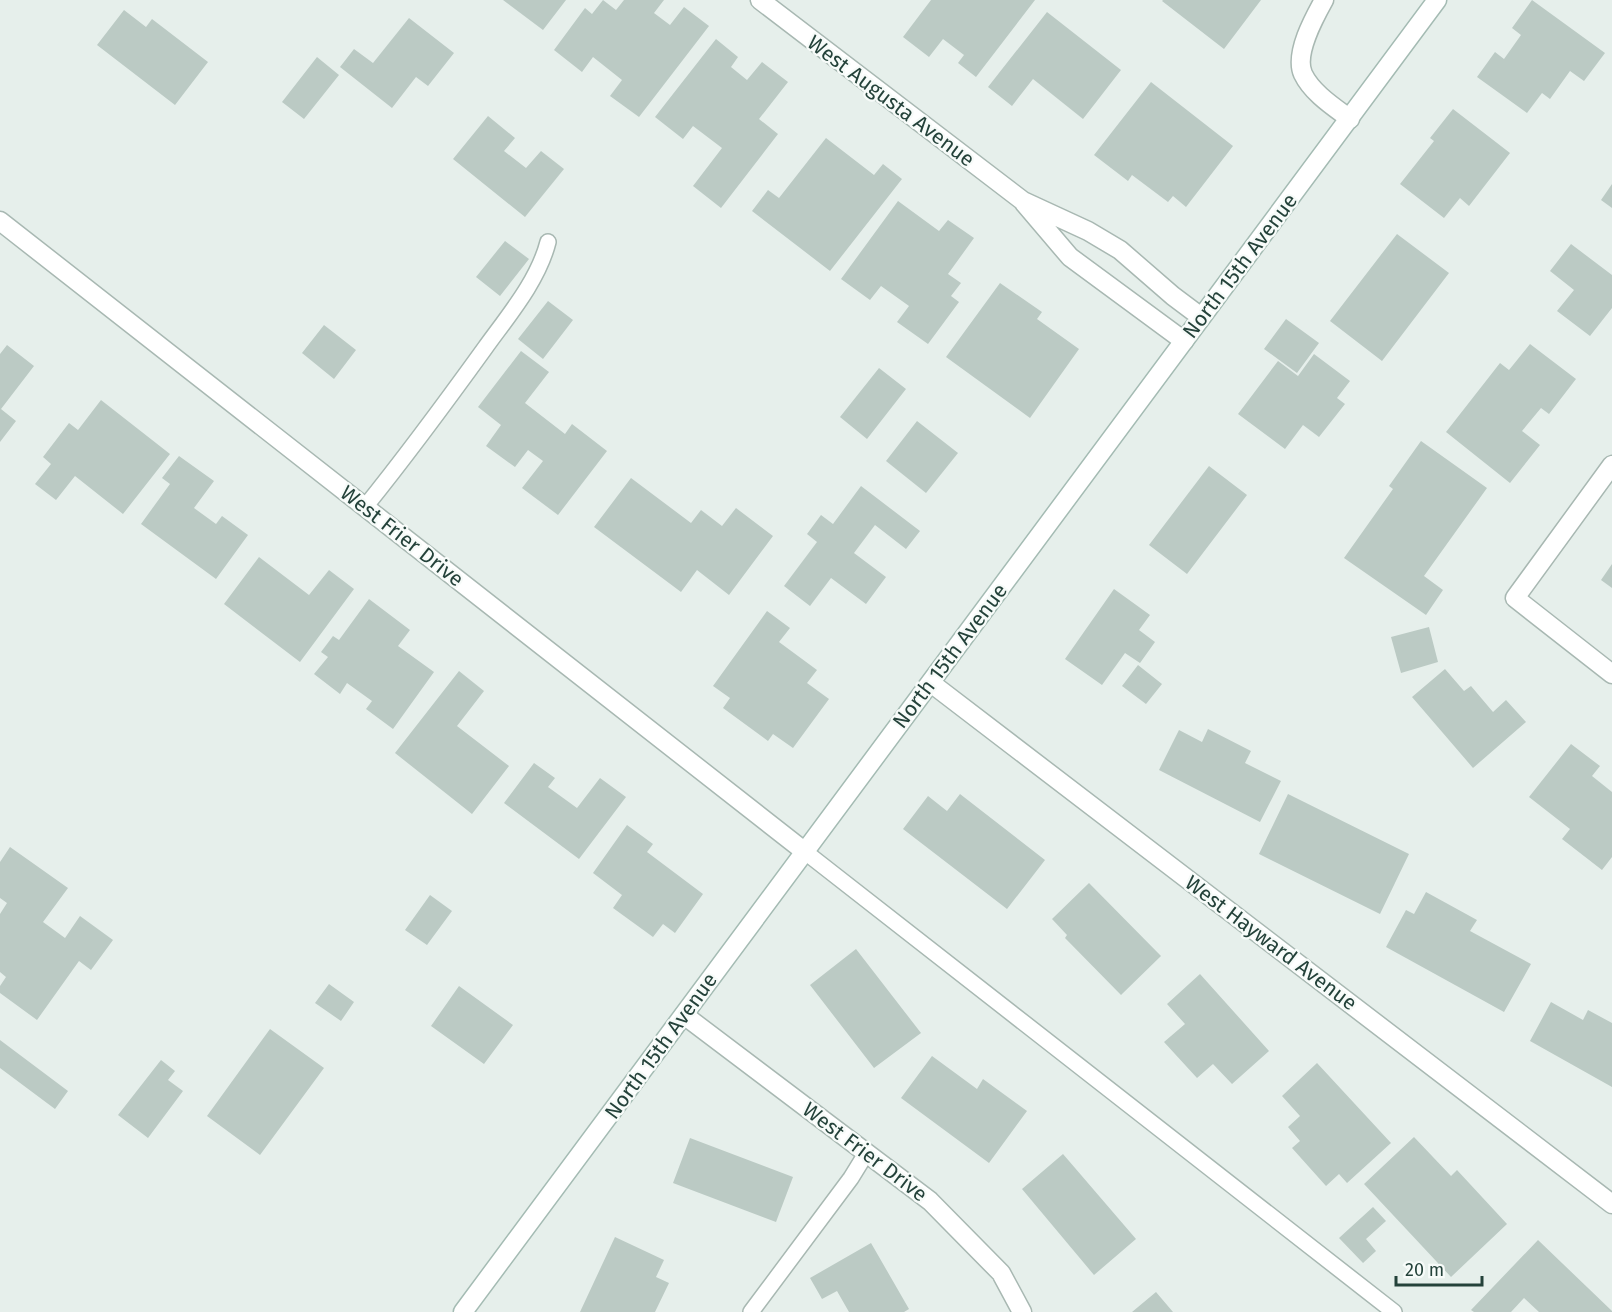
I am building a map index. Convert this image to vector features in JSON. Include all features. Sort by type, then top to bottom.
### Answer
[{"type":"street","name":"West Augusta Avenue","points":[[760,0],[1023,201],[1070,257],[1184,341]]},
{"type":"street","points":[[1324,0],[1314,18],[1301,55],[1302,73],[1317,92],[1350,119]]},
{"type":"street","name":"North 15th Avenue","points":[[463,1312],[1437,0]]},
{"type":"street","name":"West Augusta Avenue","points":[[1023,201],[1088,231],[1120,250],[1201,317]]},
{"type":"street","name":"West Frier Drive","points":[[0,222],[804,851]]},
{"type":"street","points":[[1118,291],[1138,266]]},
{"type":"street","points":[[1612,465],[1515,597],[1612,674]]},
{"type":"street","name":"West Hayward Avenue","points":[[931,683],[1612,1204]]},
{"type":"street","name":"West Frier Drive","points":[[684,1015],[930,1201],[1001,1273],[1022,1312]]},
{"type":"lane","points":[[365,507],[417,443],[507,316],[543,261],[548,242]]},
{"type":"lane","points":[[804,851],[1394,1312]]},
{"type":"lane","points":[[751,1312],[852,1178],[867,1152]]},
{"type":"building","points":[[503,0],[566,0],[543,30]]},
{"type":"building","points":[[603,0],[616,10],[624,0],[664,0],[654,13],[670,25],[684,7],[709,26],[639,117],[610,96],[622,80],[593,57],[582,72],[554,50],[585,8],[592,14]]},
{"type":"building","points":[[931,0],[1035,0],[976,77],[958,63],[964,55],[943,39],[929,57],[903,37]]},
{"type":"building","points":[[1163,0],[1261,0],[1224,49]]},
{"type":"building","points":[[1532,0],[1605,53],[1584,81],[1570,71],[1550,99],[1542,93],[1527,113],[1477,77],[1495,52],[1504,59],[1521,35],[1512,28]]},
{"type":"building","points":[[124,10],[146,27],[152,19],[208,62],[175,105],[97,45]]},
{"type":"building","points":[[1047,12],[1121,70],[1083,119],[1033,79],[1012,106],[988,87]]},
{"type":"building","points":[[409,18],[454,53],[428,86],[416,77],[392,108],[340,67],[354,49],[373,63]]},
{"type":"building","points":[[716,39],[738,57],[731,67],[747,80],[762,62],[788,82],[759,119],[778,134],[721,208],[693,186],[722,148],[693,126],[683,139],[655,117]]},
{"type":"building","points":[[317,57],[339,75],[304,119],[282,102]]},
{"type":"building","points":[[1151,82],[1233,146],[1186,207],[1173,196],[1168,202],[1132,175],[1128,181],[1094,155]]},
{"type":"building","points":[[1453,109],[1510,153],[1469,206],[1460,198],[1444,218],[1400,184],[1434,141],[1430,138]]},
{"type":"building","points":[[488,116],[515,138],[504,151],[526,168],[541,151],[564,169],[525,217],[453,159]]},
{"type":"building","points":[[826,138],[874,175],[883,164],[902,179],[830,271],[752,211],[768,190],[779,198]]},
{"type":"building","points":[[1612,184],[1612,208],[1601,200]]},
{"type":"building","points":[[898,201],[939,231],[948,220],[974,238],[948,274],[961,283],[951,296],[959,302],[928,344],[897,322],[909,306],[881,286],[870,300],[841,279]]},
{"type":"building","points":[[1397,234],[1449,273],[1382,361],[1330,321]]},
{"type":"building","points":[[505,241],[529,259],[500,296],[476,277]]},
{"type":"building","points":[[1571,244],[1612,275],[1612,308],[1590,336],[1557,311],[1574,290],[1550,271]]},
{"type":"building","points":[[1000,283],[1042,312],[1037,319],[1079,349],[1030,418],[946,357]]},
{"type":"building","points":[[548,301],[573,320],[543,359],[518,339]]},
{"type":"building","points":[[1286,319],[1319,343],[1297,373],[1264,349]]},
{"type":"building","points":[[324,325],[356,350],[334,379],[302,353]]},
{"type":"building","points":[[1530,344],[1576,379],[1549,414],[1541,408],[1522,431],[1540,445],[1510,483],[1446,432],[1500,363],[1509,370]]},
{"type":"building","points":[[7,345],[34,366],[1,409],[16,421],[0,442],[0,354]]},
{"type":"building","points":[[521,351],[549,372],[525,403],[565,434],[572,424],[607,451],[558,515],[522,488],[543,461],[528,450],[515,467],[486,446],[501,425],[478,407]]},
{"type":"building","points":[[1314,354],[1350,381],[1337,398],[1345,404],[1319,437],[1303,425],[1285,449],[1238,414],[1278,361],[1298,376]]},
{"type":"building","points":[[879,368],[906,389],[867,439],[840,417]]},
{"type":"building","points":[[101,400],[170,454],[123,514],[75,476],[56,500],[35,484],[51,464],[43,457],[69,423],[78,430]]},
{"type":"building","points":[[917,421],[958,453],[926,493],[886,461]]},
{"type":"building","points":[[1421,441],[1487,488],[1424,576],[1443,590],[1426,615],[1344,558],[1393,489],[1389,486]]},
{"type":"building","points":[[179,456],[214,481],[194,508],[216,524],[222,516],[248,535],[216,579],[141,524],[170,484],[162,478]]},
{"type":"building","points":[[1209,466],[1247,495],[1187,574],[1149,545]]},
{"type":"building","points":[[631,478],[691,523],[701,510],[722,526],[736,508],[773,536],[729,595],[697,570],[681,592],[594,527]]},
{"type":"building","points":[[861,486],[920,531],[906,549],[875,525],[854,553],[886,577],[866,604],[831,578],[810,606],[784,586],[817,542],[807,534],[821,515],[833,524]]},
{"type":"building","points":[[259,557],[309,595],[329,570],[354,589],[300,662],[224,604]]},
{"type":"building","points":[[1612,564],[1612,588],[1601,580]]},
{"type":"building","points":[[1114,589],[1150,615],[1139,630],[1155,642],[1140,663],[1125,653],[1102,685],[1065,659]]},
{"type":"building","points":[[369,599],[410,630],[398,646],[434,672],[393,729],[366,709],[372,701],[347,683],[340,694],[314,674],[328,657],[321,652],[333,636],[339,640]]},
{"type":"building","points":[[767,611],[790,628],[779,642],[817,670],[807,683],[829,699],[793,748],[773,734],[768,741],[723,708],[730,698],[713,686]]},
{"type":"building","points":[[1429,627],[1438,662],[1401,673],[1391,637]]},
{"type":"building","points":[[1138,665],[1162,684],[1146,704],[1122,686]]},
{"type":"building","points":[[1445,669],[1464,691],[1471,686],[1493,712],[1506,700],[1526,722],[1473,768],[1412,697]]},
{"type":"building","points":[[459,671],[484,691],[457,726],[509,766],[472,814],[395,753]]},
{"type":"building","points":[[1208,729],[1251,751],[1245,763],[1281,781],[1260,822],[1159,770],[1179,730],[1202,742]]},
{"type":"building","points":[[1571,744],[1600,766],[1592,776],[1612,792],[1612,857],[1602,870],[1562,839],[1570,829],[1529,797]]},
{"type":"building","points":[[534,763],[555,778],[548,787],[577,808],[600,778],[626,797],[579,859],[504,803]]},
{"type":"building","points":[[960,794],[1045,860],[1007,909],[903,829],[928,796],[947,811]]},
{"type":"building","points":[[1288,794],[1409,854],[1380,914],[1259,854]]},
{"type":"building","points":[[627,825],[653,844],[647,852],[703,894],[675,933],[663,924],[653,937],[613,908],[622,895],[593,873]]},
{"type":"building","points":[[10,847],[68,888],[43,922],[65,938],[80,916],[113,940],[91,970],[79,961],[37,1020],[0,993],[0,986],[6,977],[0,972],[0,914],[7,903],[0,898],[0,862]]},
{"type":"building","points":[[1089,883],[1161,956],[1121,995],[1065,938],[1067,935],[1052,919]]},
{"type":"building","points":[[1426,892],[1477,920],[1470,931],[1531,964],[1504,1012],[1386,947],[1406,910],[1414,914]]},
{"type":"building","points":[[430,895],[452,911],[427,945],[405,930]]},
{"type":"building","points":[[856,949],[921,1033],[874,1068],[810,985]]},
{"type":"building","points":[[1200,974],[1269,1051],[1232,1084],[1213,1064],[1197,1078],[1164,1042],[1185,1024],[1167,1004]]},
{"type":"building","points":[[329,984],[354,1002],[341,1021],[315,1003]]},
{"type":"building","points":[[459,986],[513,1025],[484,1064],[431,1026]]},
{"type":"building","points":[[1551,1002],[1583,1020],[1588,1010],[1612,1023],[1612,1087],[1530,1041]]},
{"type":"building","points":[[270,1029],[324,1068],[260,1155],[207,1116]]},
{"type":"building","points":[[0,1040],[68,1091],[55,1109],[0,1068]]},
{"type":"building","points":[[932,1056],[977,1089],[983,1079],[1027,1111],[989,1163],[901,1098]]},
{"type":"building","points":[[161,1060],[175,1071],[168,1080],[183,1091],[148,1138],[118,1115]]},
{"type":"building","points":[[1317,1063],[1391,1143],[1347,1183],[1339,1174],[1326,1186],[1292,1148],[1300,1141],[1288,1127],[1300,1116],[1282,1096]]},
{"type":"building","points":[[1414,1137],[1451,1176],[1457,1170],[1507,1224],[1451,1277],[1364,1184]]},
{"type":"building","points":[[690,1138],[793,1177],[776,1222],[673,1183]]},
{"type":"building","points":[[1063,1154],[1136,1239],[1094,1275],[1022,1189]]},
{"type":"building","points":[[1373,1207],[1386,1221],[1366,1239],[1376,1251],[1363,1263],[1339,1238]]},
{"type":"building","points":[[615,1237],[664,1260],[656,1277],[669,1283],[655,1312],[580,1312]]},
{"type":"building","points":[[1538,1240],[1612,1312],[1539,1312],[1524,1298],[1511,1312],[1474,1312],[1471,1310]]},
{"type":"building","points":[[871,1243],[909,1309],[904,1312],[849,1312],[837,1291],[822,1299],[810,1278]]},
{"type":"building","points":[[1156,1292],[1173,1312],[1132,1312]]}]
